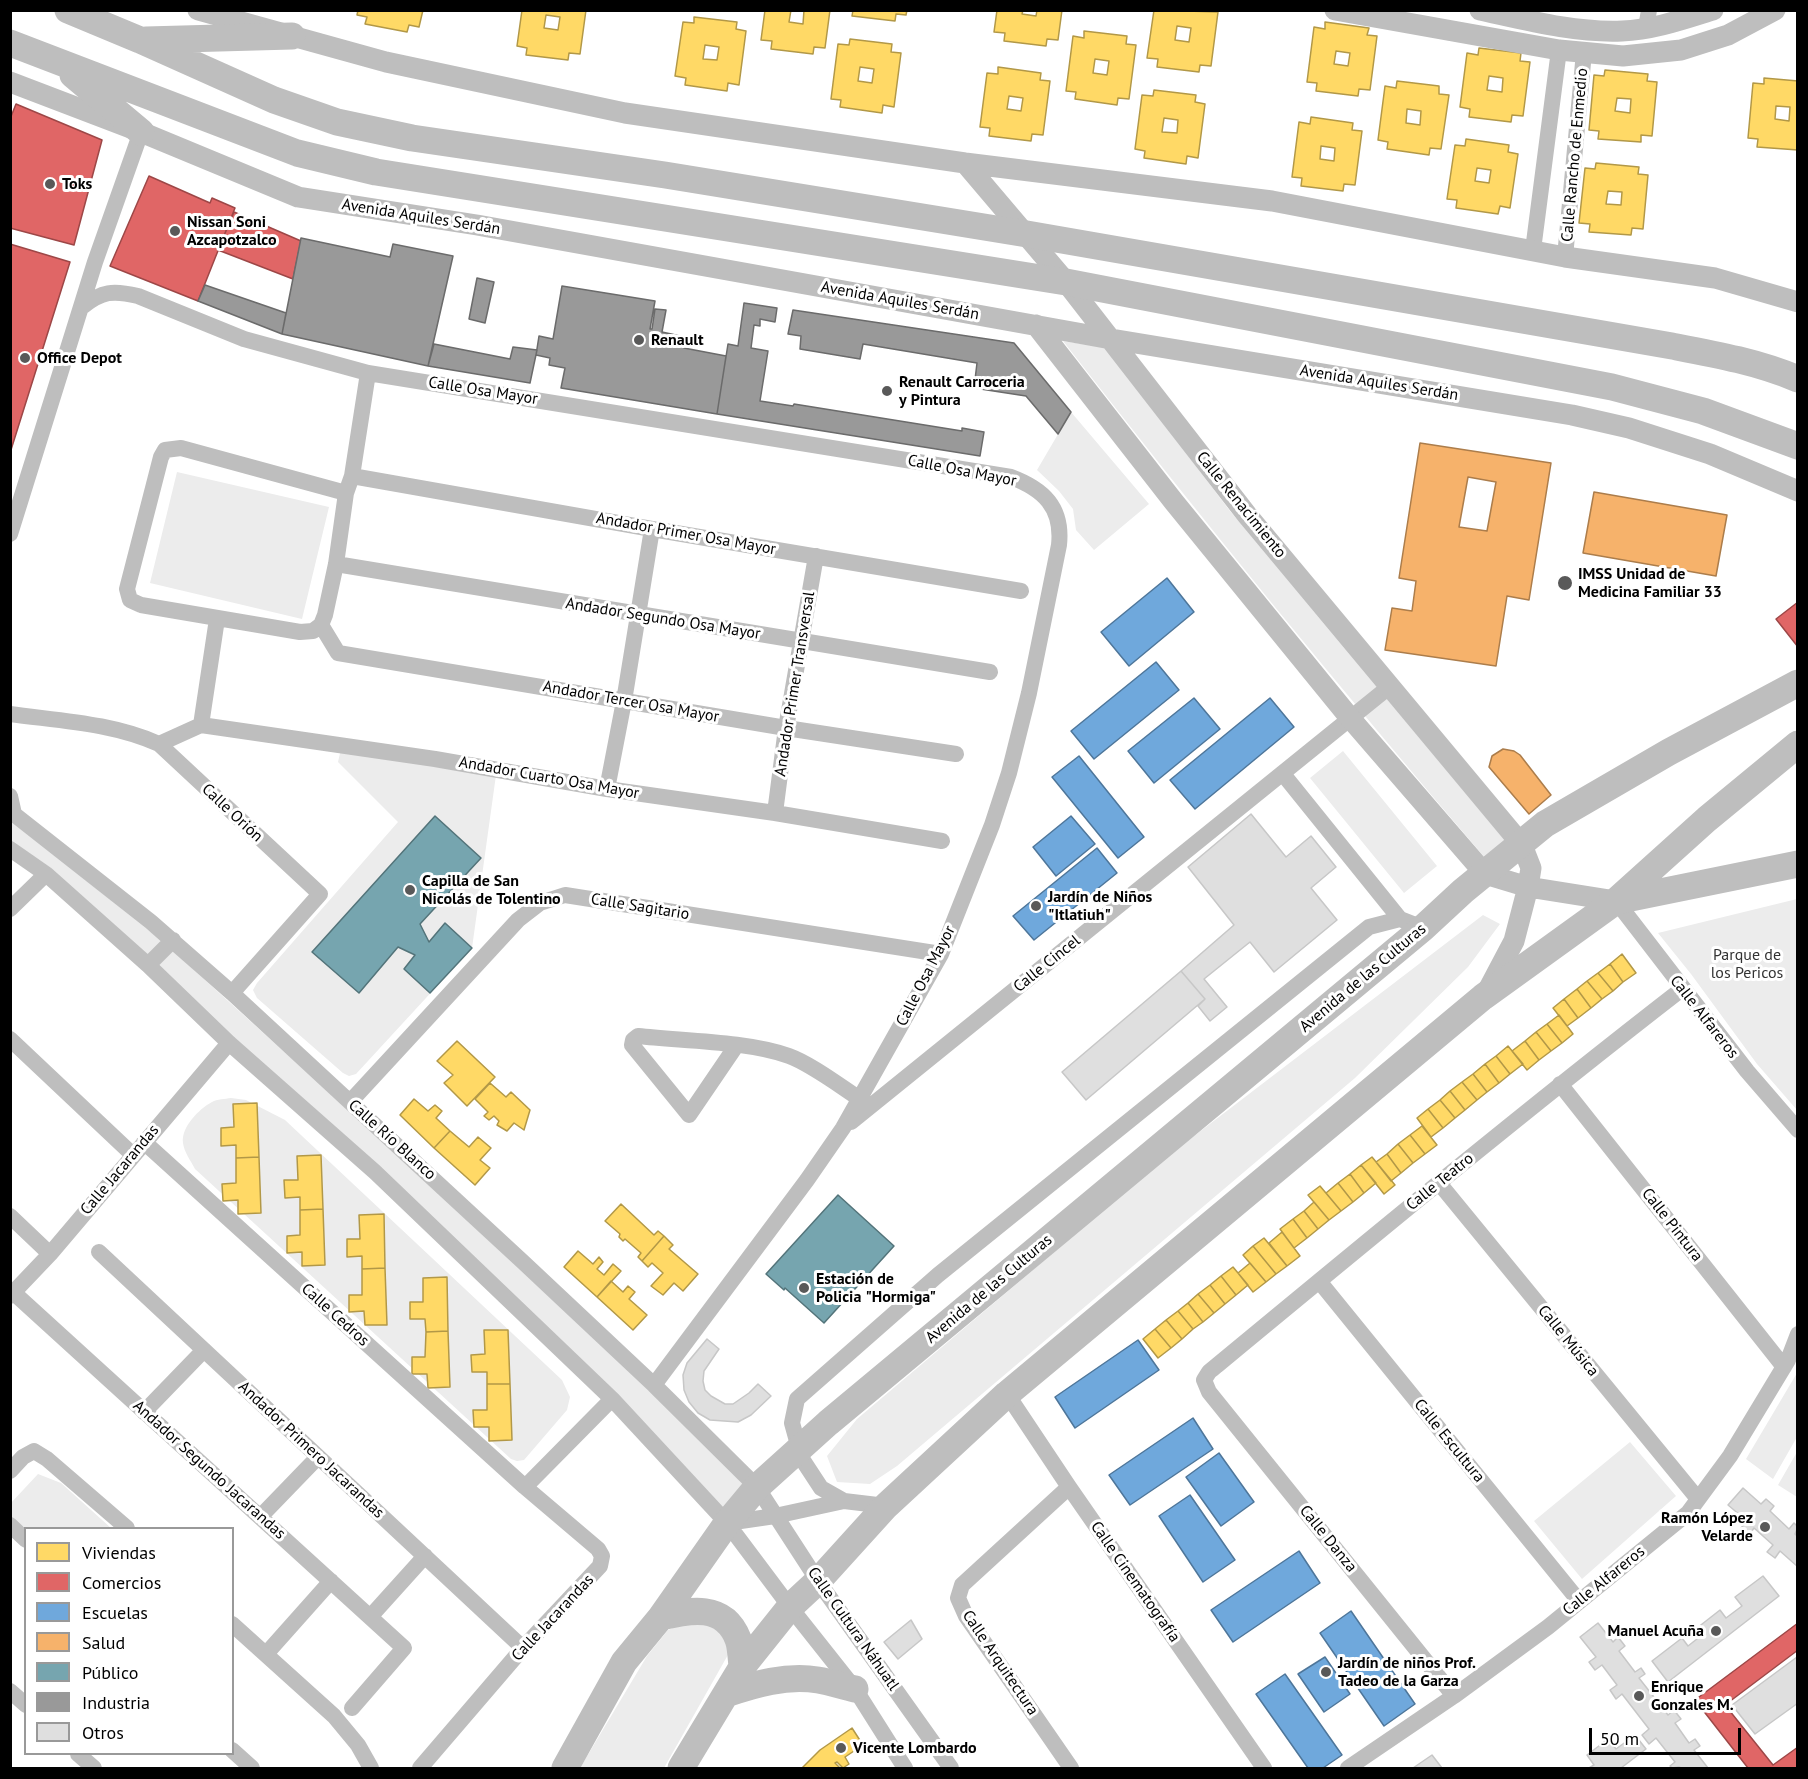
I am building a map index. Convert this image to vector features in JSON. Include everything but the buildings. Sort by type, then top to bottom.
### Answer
[{"type":"main road","points":[[68,10],[274,100],[337,122],[412,138],[665,175],[1027,234],[1424,303],[1718,355],[1781,372],[1797,379]]},
{"type":"main road","points":[[141,40],[292,36]]},
{"type":"main road","points":[[10,43],[297,153],[376,172],[1066,282],[1623,390],[1702,411],[1797,446]]},
{"type":"main road","points":[[56,61],[141,132]]},
{"type":"main road","name":"Avenida de las Culturas","points":[[565,1768],[624,1662],[661,1617],[728,1523],[757,1487],[828,1424],[1412,924],[1485,874],[1545,824],[1797,683]]},
{"type":"main road","points":[[681,1768],[741,1667],[790,1607],[818,1581],[886,1506],[1007,1394],[1483,998],[1616,901],[1707,819],[1797,744]]},
{"type":"main road","points":[[1616,901],[1797,864]]},
{"type":"main road","points":[[661,1617],[689,1610],[706,1611],[720,1617],[734,1630],[739,1641],[741,1667]]},
{"type":"main road","points":[[726,1694],[755,1684],[785,1679],[817,1680],[855,1689]]},
{"type":"street","points":[[198,10],[386,62],[625,113],[965,163],[1272,201],[1565,257],[1715,278],[1797,302]]},
{"type":"street","points":[[1335,10],[1559,50],[1623,56],[1681,50],[1728,35],[1775,10]]},
{"type":"street","points":[[1480,10],[1573,28],[1623,31],[1648,19],[1713,10]]},
{"type":"street","name":"Calle Rancho de Enmedio","points":[[1533,250],[1559,50]]},
{"type":"street","name":"Calle Rancho de Enmedio","points":[[1565,257],[1584,52]]},
{"type":"street","name":"Avenida Aquiles Serdán","points":[[10,82],[141,132],[298,197],[477,225],[1111,339],[1572,415],[1629,428],[1710,454],[1797,491]]},
{"type":"street","points":[[10,534],[82,307],[94,262],[141,132]]},
{"type":"street","name":"Calle Renacimiento","points":[[965,163],[1066,282],[1247,515],[1522,844]]},
{"type":"street","name":"Calle Osa Mayor","points":[[82,307],[95,296],[107,292],[122,292],[138,296],[244,339],[368,373],[1011,477],[1028,483],[1053,506],[1060,535],[1029,693],[1009,773],[992,825],[941,954],[843,1128],[800,1190],[654,1385]]},
{"type":"street","points":[[1036,325],[1174,502],[1350,718],[1485,874],[1528,887],[1616,901]]},
{"type":"street","points":[[346,494],[180,448],[165,450],[161,457],[127,589],[129,600],[141,605],[300,632],[313,631],[321,625],[336,564],[368,373]]},
{"type":"street","name":"Andador Primer Osa Mayor","points":[[352,476],[1021,591]]},
{"type":"street","points":[[608,789],[652,529]]},
{"type":"street","name":"Andador Primer Transversal","points":[[775,813],[786,728],[816,556]]},
{"type":"street","name":"Andador Segundo Osa Mayor","points":[[336,564],[990,672]]},
{"type":"street","points":[[159,744],[201,726],[217,619]]},
{"type":"street","name":"Andador Tercer Osa Mayor","points":[[321,625],[338,653],[956,754]]},
{"type":"street","name":"Calle Cincel","points":[[843,1128],[1389,687]]},
{"type":"street","name":"Calle Orión","points":[[10,714],[115,728],[159,744],[320,894],[232,993]]},
{"type":"street","name":"Andador Cuarto Osa Mayor","points":[[201,726],[435,759],[608,789],[775,813],[942,841]]},
{"type":"street","points":[[1283,774],[1412,924]]},
{"type":"street","points":[[10,795],[13,812]]},
{"type":"street","name":"Calle Río Blanco","points":[[13,812],[173,940],[232,993],[654,1385],[757,1487]]},
{"type":"street","points":[[1483,998],[1514,941],[1528,887],[1531,868],[1522,844]]},
{"type":"street","points":[[10,849],[46,874],[148,965],[229,1043],[375,1172],[612,1399],[728,1523],[775,1516],[844,1501],[886,1506]]},
{"type":"street","points":[[10,909],[46,874]]},
{"type":"street","name":"Calle Sagitario","points":[[350,1102],[518,920],[540,903],[565,895],[941,954]]},
{"type":"street","name":"Calle Alfareros","points":[[1616,901],[1682,989],[1797,1130]]},
{"type":"street","points":[[844,1501],[821,1488],[799,1451],[792,1423],[797,1399],[920,1290],[1369,927],[1412,924]]},
{"type":"street","points":[[148,965],[173,940]]},
{"type":"street","name":"Calle Teatro","points":[[1204,1380],[1209,1372],[1319,1281],[1560,1084],[1682,989]]},
{"type":"street","points":[[736,1046],[689,1115],[632,1045],[633,1040],[638,1036],[767,1049],[792,1057],[860,1099]]},
{"type":"street","name":"Calle Cedros","points":[[10,1039],[139,1148],[525,1487]]},
{"type":"street","name":"Calle Jacarandas","points":[[12,1294],[50,1254],[229,1043]]},
{"type":"street","name":"Calle Pintura","points":[[1560,1084],[1784,1367]]},
{"type":"street","name":"Calle Música","points":[[1439,1183],[1698,1500]]},
{"type":"street","points":[[10,1216],[50,1254]]},
{"type":"street","name":"Andador Primero Jacarandas","points":[[99,1252],[523,1648]]},
{"type":"street","name":"Calle Escultura","points":[[1319,1281],[1579,1601]]},
{"type":"street","name":"Andador Segundo Jacarandas","points":[[12,1294],[404,1648],[352,1708]]},
{"type":"street","name":"Calle Alfareros","points":[[1348,1768],[1454,1696],[1548,1627],[1688,1512],[1730,1456],[1784,1367],[1797,1334]]},
{"type":"street","points":[[144,1412],[204,1350]]},
{"type":"street","name":"Calle Danza","points":[[1204,1380],[1209,1392],[1454,1696]]},
{"type":"street","name":"Calle Cinematografía","points":[[1007,1394],[1264,1768]]},
{"type":"street","points":[[525,1487],[612,1399]]},
{"type":"street","points":[[10,1471],[23,1457],[34,1451],[47,1459],[126,1527]]},
{"type":"street","points":[[260,1517],[318,1456]]},
{"type":"street","name":"Calle Arquitectura","points":[[1069,1486],[962,1585],[958,1598],[966,1616],[1071,1768]]},
{"type":"street","name":"Calle Jacarandas","points":[[420,1768],[523,1648],[600,1566],[602,1556],[598,1549],[525,1487]]},
{"type":"street","name":"Calle Cultura Náhuatl","points":[[757,1487],[818,1581],[951,1768]]},
{"type":"street","name":"Calle Cultura Náhuatl","points":[[728,1523],[855,1689],[905,1768]]},
{"type":"street","points":[[10,1525],[24,1537]]},
{"type":"street","points":[[370,1617],[424,1556]]},
{"type":"street","points":[[266,1654],[331,1581]]},
{"type":"street","points":[[234,1626],[334,1716],[358,1745],[371,1768]]},
{"type":"street","points":[[10,1691],[24,1703]]},
{"type":"street","points":[[234,1752],[252,1768]]},
{"type":"street","points":[[79,1755],[94,1768]]},
{"type":"green space","points":[[1063,341],[1106,348],[1230,511],[1506,842],[1486,859],[1272,603]]},
{"type":"green space","points":[[1071,412],[1149,504],[1094,550],[1076,530],[1073,509],[1059,491],[1037,470]]},
{"type":"green space","points":[[177,472],[329,507],[302,619],[150,583]]},
{"type":"green space","points":[[341,749],[496,775],[472,948],[356,1074],[349,1076],[257,998],[253,990],[398,822],[338,762]]},
{"type":"green space","points":[[1343,751],[1437,866],[1404,893],[1310,778]]},
{"type":"green space","points":[[10,820],[162,941],[346,1108],[649,1390],[745,1485],[724,1510],[232,1037],[51,868],[11,841]]},
{"type":"green space","name":"Parque de los Pericos","points":[[1798,899],[1797,1110],[1757,1064],[1658,933]]},
{"type":"green space","points":[[1483,915],[1500,924],[1468,967],[1355,1078],[897,1466],[870,1484],[837,1482],[827,1456],[857,1419],[1164,1159]]},
{"type":"green space","points":[[231,1098],[246,1100],[285,1120],[562,1380],[570,1397],[567,1410],[524,1460],[511,1459],[195,1169],[183,1143],[188,1125],[207,1105],[216,1100]]},
{"type":"green space","points":[[1797,1373],[1797,1437],[1773,1479],[1746,1459]]},
{"type":"green space","points":[[1630,1442],[1676,1496],[1582,1579],[1534,1521]]},
{"type":"green space","points":[[1797,1452],[1797,1497],[1778,1485]]},
{"type":"green space","points":[[38,1474],[61,1483],[110,1527],[24,1527],[11,1519],[10,1504]]},
{"type":"green space","points":[[704,1615],[723,1625],[729,1653],[664,1768],[580,1768],[647,1656],[668,1630]]},
{"type":"place","name":"Toks","points":[[50,184]]},
{"type":"place","name":"Nissan Soni Azcapotzalco","points":[[175,231]]},
{"type":"place","name":"Renault","points":[[639,340]]},
{"type":"place","name":"Office Depot","points":[[25,358]]},
{"type":"place","name":"Renault Carroceria y Pintura","points":[[887,391]]},
{"type":"place","name":"IMSS Unidad de Medicina Familiar 33","points":[[1565,583]]},
{"type":"place","name":"Capilla de San Nicolás de Tolentino","points":[[410,890]]},
{"type":"place","name":"Jardín de Niños \"Itlatiuh\"","points":[[1036,906]]},
{"type":"place","name":"Estación de Policia \"Hormiga\"","points":[[804,1288]]},
{"type":"place","name":"Ramón López Velarde","points":[[1765,1527]]},
{"type":"place","name":"Manuel Acuña","points":[[1716,1631]]},
{"type":"place","name":"Jardín de niños Prof. Tadeo de la Garza","points":[[1326,1672]]},
{"type":"place","name":"Enrique Gonzales M.","points":[[1639,1696]]},
{"type":"place","name":"Vicente Lombardo","points":[[841,1748]]}]
